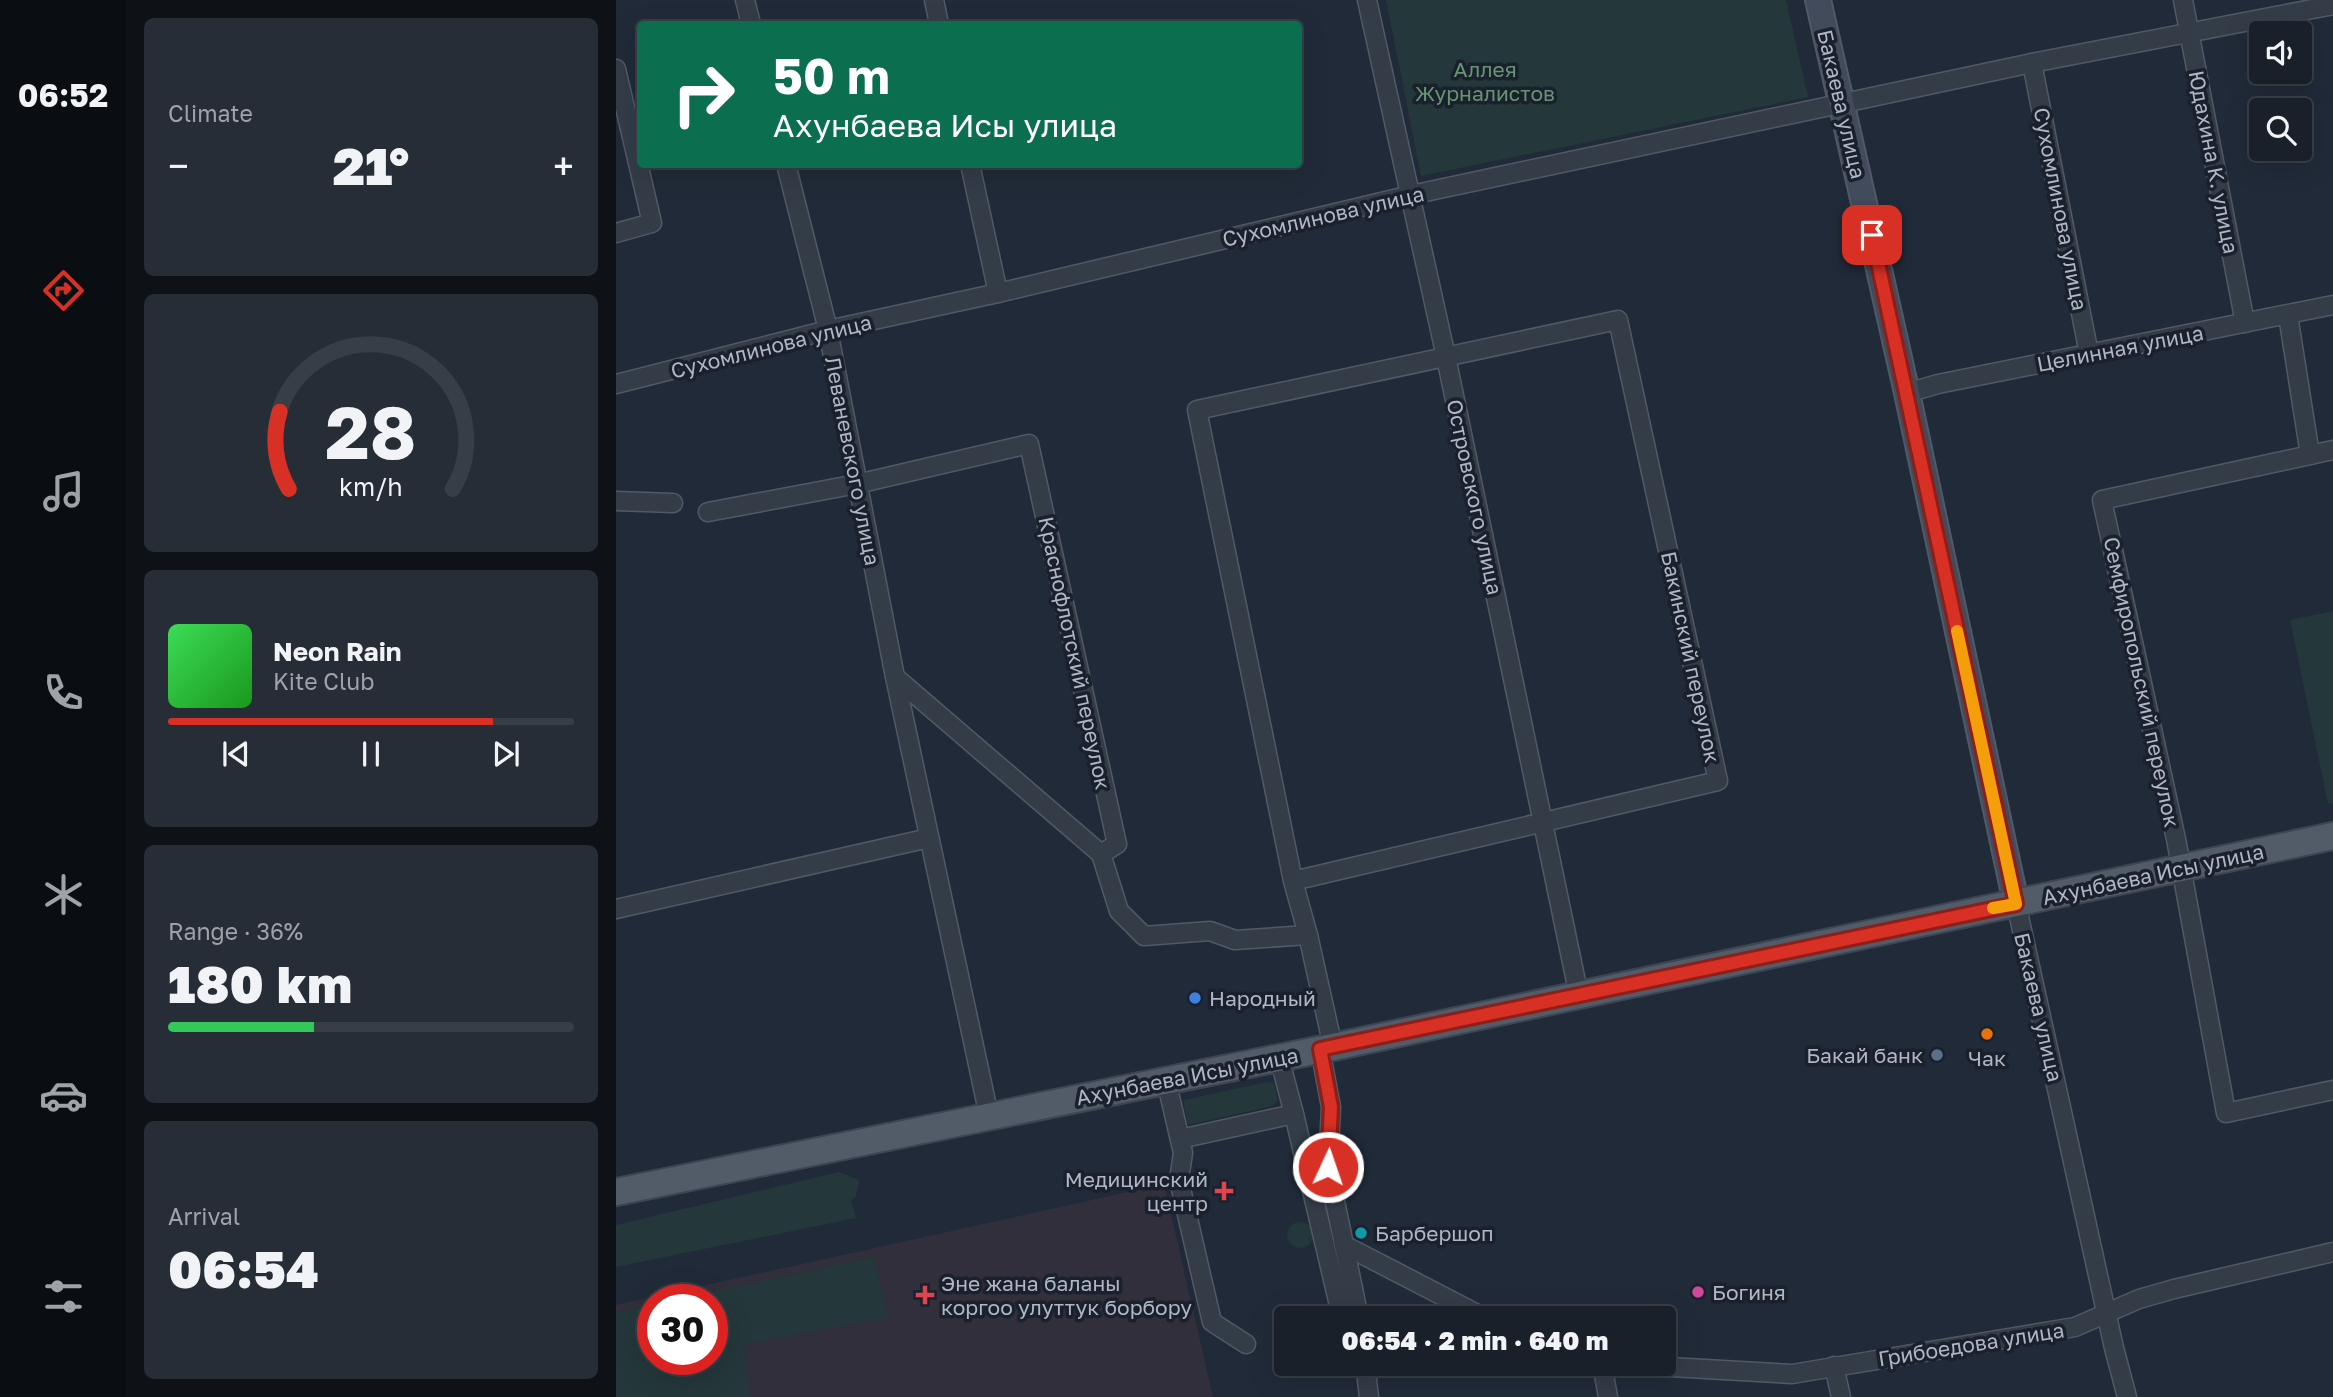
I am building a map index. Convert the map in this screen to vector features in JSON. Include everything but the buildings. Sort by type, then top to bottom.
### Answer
[{"type":"main road","name":"Бакаева улица","points":[[1818,0],[1907,393],[2016,904]]},
{"type":"main road","name":"Ахунбаева Исы улица","points":[[616,1192],[1579,996],[2333,836]]},
{"type":"street","points":[[745,0],[750,21]]},
{"type":"street","points":[[934,0],[938,21]]},
{"type":"street","name":"Островского улица","points":[[1367,0],[1446,357],[1579,996]]},
{"type":"street","name":"Юдахина К. улица","points":[[2183,0],[2245,323]]},
{"type":"street","name":"Сухомлинова улица","points":[[616,384],[828,330],[998,293],[1411,195],[2032,63],[2333,5]]},
{"type":"street","name":"Сухомлинова улица","points":[[2032,63],[2089,354]]},
{"type":"street","points":[[616,69],[637,159]]},
{"type":"street","points":[[616,233],[652,223],[639,168]]},
{"type":"street","name":"Леваневского улица","points":[[787,168],[828,330],[895,677],[989,1116]]},
{"type":"street","points":[[971,168],[998,293]]},
{"type":"street","name":"Целинная улица","points":[[1907,393],[1938,384],[2333,305]]},
{"type":"street","points":[[2288,315],[2310,455]]},
{"type":"street","name":"Бакинский переулок","points":[[1293,881],[1718,781],[1618,320],[1446,357]]},
{"type":"street","points":[[1357,1306],[1328,1167],[1331,1107],[1326,1048],[1308,935],[1293,881],[1197,411],[1446,357]]},
{"type":"street","name":"Краснофлотский переулок","points":[[857,484],[1029,444],[1117,844],[1101,854]]},
{"type":"street","name":"Семфиропольский переулок","points":[[2333,450],[2102,500],[2181,868],[2226,1113],[2333,1090]]},
{"type":"street","points":[[708,512],[857,484]]},
{"type":"street","points":[[616,500],[673,503]]},
{"type":"street","points":[[895,677],[1101,854],[1119,912],[1144,936],[1210,931],[1235,940],[1308,935]]},
{"type":"street","points":[[616,909],[929,838]]},
{"type":"street","name":"Бакаева улица","points":[[2016,904],[2127,1397]]},
{"type":"street","points":[[1279,1057],[1339,1306]]},
{"type":"street","points":[[1166,1080],[1184,1153],[1179,1180],[1212,1322],[1247,1343]]},
{"type":"street","points":[[1180,1139],[1294,1114]]},
{"type":"street","points":[[1344,1245],[1462,1306]]},
{"type":"street","name":"Грибоедова улица","points":[[1676,1368],[1792,1374],[2075,1327],[2108,1315],[2139,1299],[2333,1252]]},
{"type":"street","points":[[1835,1366],[1841,1397]]},
{"type":"street","points":[[1367,1376],[1369,1397]]},
{"type":"street","points":[[1604,1376],[1608,1397]]},
{"type":"shaded area","name":"Эне жана баланы коргоо улуттук борбору","points":[[1164,1184],[1213,1397],[616,1397],[616,1305],[637,1300],[637,1375],[728,1375],[728,1284],[711,1284]]},
{"type":"green space","name":"Аллея Журналистов","points":[[1386,0],[1786,0],[1808,97],[1421,176]]},
{"type":"green space","points":[[2333,611],[2333,803],[2328,804],[2290,620]]},
{"type":"green space","points":[[1267,1082],[1274,1083],[1278,1100],[1272,1106],[1188,1125],[1183,1100]]},
{"type":"green space","points":[[839,1172],[859,1180],[856,1196],[851,1201],[856,1218],[616,1267],[616,1225]]},
{"type":"green space","points":[[1300,1222],[1309,1226],[1313,1235],[1309,1244],[1300,1248],[1291,1244],[1287,1235],[1291,1226]]},
{"type":"green space","points":[[874,1257],[888,1317],[743,1345],[750,1397],[616,1397],[616,1313],[637,1308],[637,1375],[728,1375],[728,1289]]},
{"type":"slow traffic","points":[[1957,631],[2016,904],[1993,908]]},
{"type":"place","name":"Народный","points":[[1195,998]]},
{"type":"place","name":"Чак","points":[[1987,1034]]},
{"type":"place","name":"Бакай банк","points":[[1937,1055]]},
{"type":"place","name":"Медицинский центр","points":[[1224,1191]]},
{"type":"place","name":"Барбершоп","points":[[1361,1233]]},
{"type":"place","name":"Богиня","points":[[1698,1292]]},
{"type":"place","name":"Эне жана баланы коргоо улуттук борбору","points":[[925,1295]]},
{"type":"route","points":[[1328,1167],[1331,1107],[1320,1049],[2016,904],[1872,235]]}]
